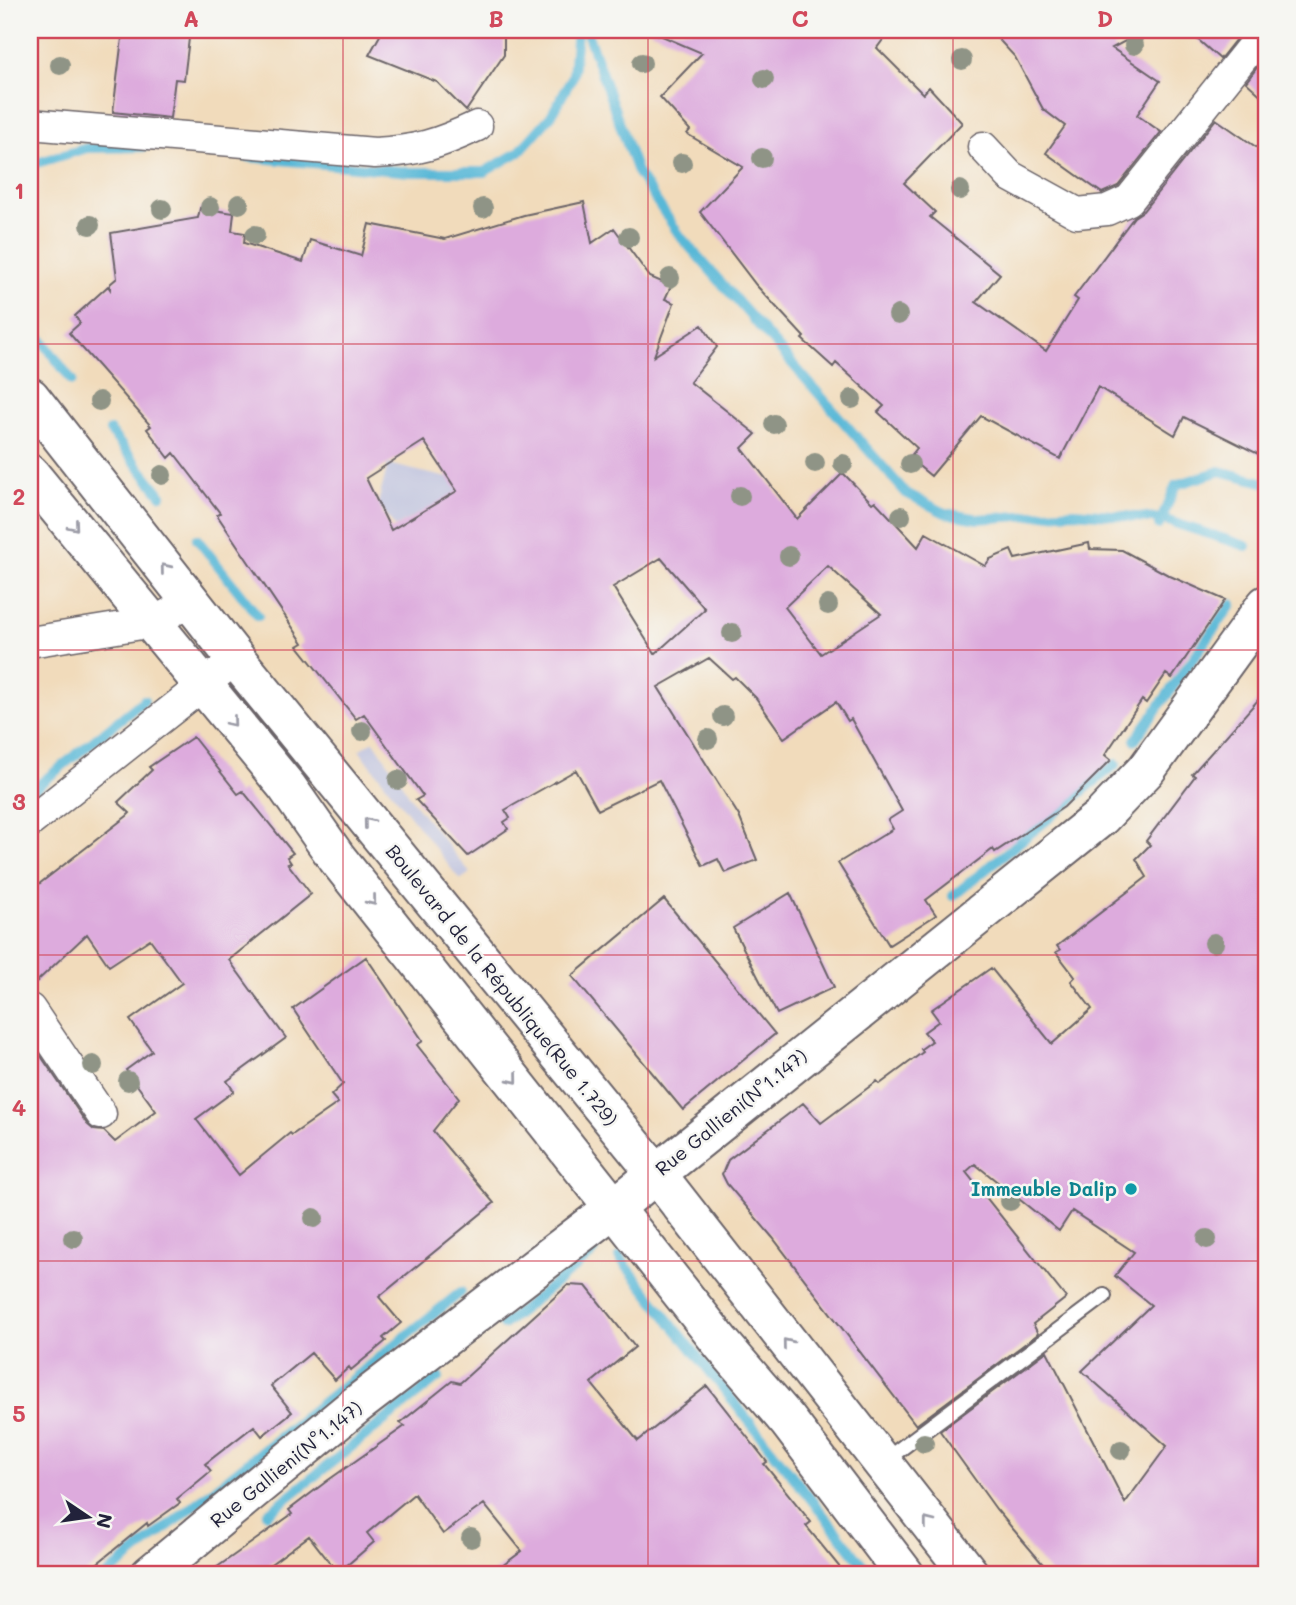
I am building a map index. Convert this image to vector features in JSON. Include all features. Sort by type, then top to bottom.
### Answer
[{"type":"main road","name":"Boulevard de la République(Rue 1.729)","points":[[30,397],[236,659],[655,1172],[970,1575]]},
{"type":"main road","points":[[30,474],[287,787],[336,857],[721,1343],[788,1421],[905,1575]]},
{"type":"main road","name":"Rue Gallieni(N°1.147)","points":[[150,1575],[355,1406],[615,1207],[655,1172],[1101,817],[1146,770],[1266,605]]},
{"type":"street","points":[[983,147],[1010,176],[1077,213],[1107,210],[1129,200],[1265,30]]},
{"type":"street","points":[[30,124],[375,153],[416,151],[477,126]]},
{"type":"street","points":[[30,642],[154,622],[191,601]]},
{"type":"street","points":[[30,822],[201,684],[236,659]]},
{"type":"street","points":[[30,1009],[101,1114]]},
{"type":"lane","points":[[881,1462],[1104,1296]]},
{"type":"shaded area","points":[[388,464],[448,478],[468,501],[441,501],[395,527],[378,503]]},
{"type":"shaded area","points":[[374,741],[417,807],[470,873],[460,880],[359,750]]},
{"type":"building","points":[[123,30],[190,30],[184,80],[175,79],[170,118],[113,112]]},
{"type":"building","points":[[383,30],[504,30],[504,55],[466,111],[437,82],[369,55]]},
{"type":"building","points":[[648,30],[890,30],[877,48],[923,94],[929,87],[962,123],[904,183],[935,212],[930,217],[1000,274],[976,302],[1046,351],[1078,300],[1074,297],[1134,217],[1143,211],[1216,119],[1266,154],[1266,458],[1184,417],[1175,435],[1098,387],[1060,459],[981,416],[931,476],[909,458],[917,448],[878,412],[884,406],[836,363],[833,367],[802,339],[804,337],[756,285],[700,212],[743,167],[687,134],[690,130],[660,97],[702,53]]},
{"type":"building","points":[[990,30],[1146,30],[1112,48],[1160,81],[1137,115],[1161,132],[1118,186],[1102,193],[1046,153],[1065,126],[1043,109],[1015,57]]},
{"type":"building","points":[[1187,30],[1243,30],[1220,59]]},
{"type":"building","points":[[1266,56],[1266,100],[1246,82]]},
{"type":"building","points":[[584,202],[592,243],[614,228],[650,277],[671,286],[665,299],[674,303],[654,356],[702,325],[717,347],[690,382],[756,434],[742,448],[797,519],[843,473],[872,503],[875,501],[918,547],[926,533],[985,566],[990,559],[1011,550],[1015,559],[1089,543],[1090,549],[1122,550],[1170,576],[1225,600],[1172,678],[1166,674],[1146,703],[1142,700],[1105,755],[1111,760],[1064,807],[995,852],[993,849],[926,900],[936,915],[889,945],[838,863],[893,829],[888,820],[902,811],[851,719],[848,721],[836,702],[784,738],[756,698],[735,677],[732,679],[709,658],[658,687],[739,816],[757,860],[725,873],[718,859],[703,866],[659,780],[598,810],[576,770],[505,810],[510,818],[504,822],[508,829],[468,856],[416,800],[423,796],[364,714],[356,719],[298,646],[303,643],[217,515],[220,513],[174,453],[169,458],[147,429],[151,426],[69,333],[80,323],[75,316],[108,286],[110,289],[110,284],[117,278],[111,233],[198,218],[200,208],[234,213],[232,231],[245,233],[244,243],[303,262],[310,240],[361,256],[369,224],[445,239],[524,215]],"holes":[[[424,441],[457,491],[391,530],[366,478]],[[661,558],[705,609],[655,654],[613,587]],[[828,566],[881,614],[821,654],[785,607]]]},
{"type":"building","points":[[1266,691],[1266,1575],[1052,1575],[996,1509],[940,1431],[1047,1351],[1125,1503],[1167,1446],[1082,1371],[1151,1305],[1115,1276],[1134,1252],[1072,1211],[1059,1231],[975,1164],[966,1172],[1066,1298],[1033,1324],[1038,1334],[916,1425],[773,1238],[727,1184],[722,1174],[728,1160],[803,1103],[821,1123],[877,1081],[880,1084],[923,1052],[921,1049],[932,1041],[924,1032],[939,1021],[931,1010],[991,968],[1052,1044],[1092,1009],[1071,981],[1075,977],[1056,952],[1060,950],[1057,946],[1147,877],[1136,859],[1150,845],[1146,841],[1195,776],[1192,774]]},
{"type":"building","points":[[193,737],[238,794],[243,791],[293,853],[287,857],[291,863],[288,864],[311,894],[229,960],[286,1038],[227,1081],[234,1091],[196,1119],[239,1175],[290,1133],[292,1135],[338,1103],[331,1095],[343,1084],[293,1009],[366,957],[423,1041],[417,1045],[459,1098],[433,1131],[494,1203],[379,1297],[401,1323],[383,1338],[386,1341],[351,1370],[349,1367],[335,1380],[311,1353],[271,1386],[292,1412],[262,1436],[254,1426],[205,1464],[211,1471],[177,1499],[180,1503],[148,1526],[147,1523],[83,1575],[30,1575],[30,1040],[87,1124],[94,1130],[104,1131],[115,1142],[156,1111],[126,1070],[152,1051],[130,1020],[182,983],[150,939],[109,966],[87,934],[30,988],[30,891],[127,816],[130,813],[118,802],[152,770],[149,767]]},
{"type":"building","points":[[790,893],[834,987],[777,1014],[733,928]]},
{"type":"building","points":[[664,899],[775,1034],[683,1110],[572,976]]},
{"type":"building","points":[[568,1285],[586,1286],[635,1347],[591,1383],[638,1441],[707,1386],[767,1462],[764,1464],[811,1522],[806,1526],[846,1575],[490,1575],[522,1551],[484,1504],[443,1534],[414,1494],[367,1533],[374,1542],[338,1573],[309,1536],[256,1575],[206,1575],[292,1514],[289,1510],[327,1481],[405,1426],[400,1423],[452,1381],[460,1383]]},
{"type":"waterway","points":[[247,157],[411,172],[484,172],[519,152],[551,116],[573,76],[577,30]]},
{"type":"waterway","points":[[586,30],[637,172],[680,236],[906,493],[945,513],[978,519],[1074,512],[1162,519],[1246,546]]},
{"type":"waterway","points":[[30,165],[87,148],[143,147]]},
{"type":"waterway","points":[[30,324],[72,381]]},
{"type":"waterway","points":[[110,431],[161,495]]},
{"type":"waterway","points":[[1159,525],[1176,485],[1220,471],[1266,483]]},
{"type":"waterway","points":[[197,539],[258,616]]},
{"type":"waterway","points":[[1135,740],[1232,604]]},
{"type":"waterway","points":[[30,792],[144,700]]},
{"type":"waterway","points":[[953,896],[1116,764]]},
{"type":"waterway","points":[[503,1325],[594,1252]]},
{"type":"waterway","points":[[619,1257],[871,1575]]},
{"type":"waterway","points":[[107,1575],[461,1292]]},
{"type":"waterway","points":[[267,1514],[439,1377]]},
{"type":"place","name":"Immeuble Dalip","points":[[1131,1189]]}]
